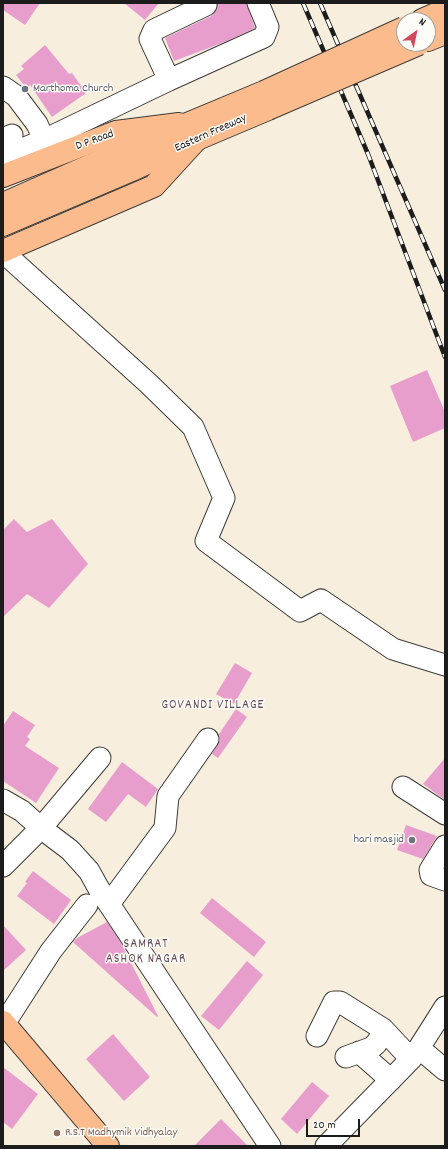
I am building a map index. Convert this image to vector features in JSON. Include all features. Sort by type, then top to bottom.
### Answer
[{"type":"main road","name":"Eastern Freeway","points":[[266,100],[396,32]]},
{"type":"main road","name":"Eastern Freeway","points":[[3,225],[128,160],[194,130],[266,100],[397,52]]},
{"type":"main road","name":"D P Road","points":[[3,176],[116,132],[194,130]]},
{"type":"main road","points":[[3,252],[154,186],[194,130]]},
{"type":"main road","name":"Eastern Freeway","points":[[3,204],[128,160]]},
{"type":"main road","points":[[4,1023],[108,1146]]},
{"type":"street","points":[[3,157],[44,140],[169,80],[264,37],[268,27],[258,3]]},
{"type":"street","points":[[169,80],[150,39],[154,30],[206,5]]},
{"type":"street","points":[[3,87],[16,96],[37,124],[44,140]]},
{"type":"street","points":[[3,252],[149,384],[193,427],[224,498],[206,541],[300,611],[321,600],[394,649],[445,665]]},
{"type":"street","points":[[109,904],[165,828],[168,796],[208,738]]},
{"type":"street","points":[[3,866],[41,828],[100,758]]},
{"type":"street","points":[[403,787],[445,814]]},
{"type":"street","points":[[3,800],[22,811],[41,828],[70,850],[89,871],[109,904],[270,1146]]},
{"type":"street","points":[[445,846],[430,870],[431,875],[445,880]]},
{"type":"street","points":[[4,1023],[51,951],[87,905]]},
{"type":"street","points":[[317,1036],[334,1002],[340,1002],[415,1053],[445,1070]]},
{"type":"street","points":[[326,1146],[415,1053],[445,1007]]},
{"type":"street","points":[[384,1031],[376,1044],[371,1048],[352,1055],[390,1080]]},
{"type":"building","points":[[3,3],[40,3],[25,25],[3,10]]},
{"type":"building","points":[[124,3],[159,3],[145,20]]},
{"type":"building","points":[[217,3],[246,3],[255,28],[225,42],[174,61],[165,38],[211,16],[216,11]]},
{"type":"building","points":[[45,45],[69,74],[72,73],[86,93],[52,117],[30,85],[27,89],[16,75],[24,69],[21,66]]},
{"type":"building","points":[[427,370],[445,412],[445,428],[413,442],[390,386]]},
{"type":"building","points":[[14,519],[27,532],[52,519],[88,564],[49,608],[27,594],[3,617],[3,530]]},
{"type":"building","points":[[235,663],[252,673],[234,704],[216,694]]},
{"type":"building","points":[[236,709],[247,717],[218,758],[212,754],[220,740],[219,734]]},
{"type":"building","points":[[13,711],[35,725],[27,737],[30,739],[25,746],[59,768],[36,803],[3,781],[3,726]]},
{"type":"building","points":[[445,758],[445,800],[423,784]]},
{"type":"building","points":[[122,762],[158,789],[146,807],[128,794],[106,822],[88,809]]},
{"type":"building","points":[[406,825],[437,836],[423,859],[397,850]]},
{"type":"building","points":[[33,871],[71,900],[54,924],[17,896],[27,883],[25,882]]},
{"type":"building","points":[[212,898],[266,942],[254,957],[200,913]]},
{"type":"building","points":[[107,922],[121,943],[158,1016],[157,1017],[73,942],[77,938]]},
{"type":"building","points":[[3,925],[26,950],[3,971]]},
{"type":"building","points":[[247,961],[263,975],[219,1030],[201,1016]]},
{"type":"building","points":[[113,1034],[150,1077],[124,1101],[86,1059]]},
{"type":"building","points":[[3,1067],[38,1094],[12,1129],[3,1122]]},
{"type":"building","points":[[312,1082],[329,1096],[297,1134],[281,1119]]},
{"type":"building","points":[[221,1119],[248,1146],[194,1146]]},
{"type":"railway","points":[[303,3],[368,154],[445,357]]},
{"type":"railway","points":[[320,3],[445,290]]},
{"type":"place","name":"Marthoma Church","points":[[25,89]]},
{"type":"place","name":"hari masjid","points":[[412,840]]},
{"type":"place","name":"R.S.T Madhymik Vidhyalay","points":[[57,1133]]},
{"type":"district","name":"GOVANDI VILLAGE","points":[[213,706]]},
{"type":"district","name":"SAMRAT ASHOK NAGAR","points":[[146,952]]}]
